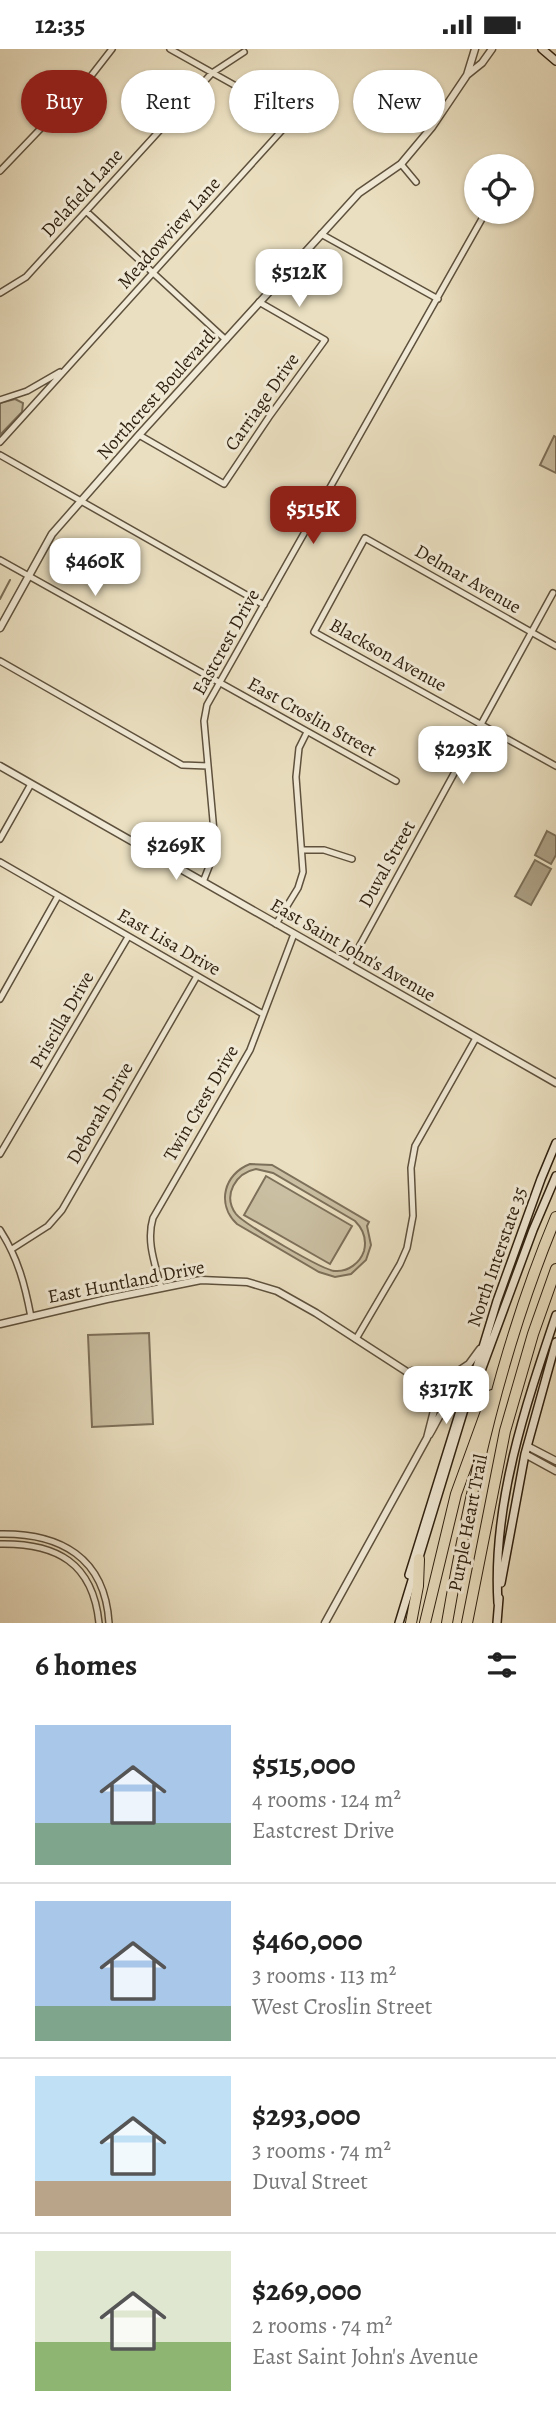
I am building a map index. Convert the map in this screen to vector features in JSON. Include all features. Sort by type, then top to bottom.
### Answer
[{"type":"highway","name":"Purple Heart Trail","points":[[447,1623],[467,1511],[503,1372],[556,1217]]},
{"type":"highway","name":"Purple Heart Trail","points":[[467,1623],[505,1431],[533,1333],[556,1269]]},
{"type":"highway","points":[[426,1623],[440,1559],[465,1469],[486,1408],[503,1372]]},
{"type":"highway","points":[[411,1623],[418,1586],[419,1559]]},
{"type":"main road","points":[[542,49],[556,61]]},
{"type":"main road","name":"North Interstate 35","points":[[397,1623],[465,1413],[487,1335],[556,1143]]},
{"type":"main road","points":[[465,1413],[556,1175]]},
{"type":"main road","points":[[497,1623],[496,1573],[501,1521],[510,1473],[556,1315]]},
{"type":"main road","points":[[498,1603],[526,1450],[556,1342]]},
{"type":"main road","points":[[397,1623],[460,1411],[455,1402]]},
{"type":"street","points":[[0,171],[91,76],[112,49]]},
{"type":"street","points":[[170,49],[207,70]]},
{"type":"street","name":"Northcrest Boulevard","points":[[0,628],[52,534],[359,193],[401,164],[432,127],[467,75],[475,49]]},
{"type":"street","name":"Northcrest Boulevard","points":[[467,75],[482,63],[492,49]]},
{"type":"street","name":"Delafield Lane","points":[[215,71],[244,52]]},
{"type":"street","name":"Meadowview Lane","points":[[0,442],[293,118],[215,75]]},
{"type":"street","name":"Delafield Lane","points":[[0,293],[26,277],[158,133]]},
{"type":"street","points":[[401,164],[416,182]]},
{"type":"street","points":[[87,212],[226,340]]},
{"type":"street","name":"Eastcrest Drive","points":[[203,882],[215,843],[204,715],[210,698],[479,224]]},
{"type":"street","points":[[321,235],[438,299]]},
{"type":"street","name":"Carriage Drive","points":[[139,435],[224,484],[325,340],[259,302]]},
{"type":"street","name":"Meadowview Lane","points":[[0,400],[27,391],[67,368]]},
{"type":"street","points":[[0,455],[264,605]]},
{"type":"street","name":"Blackson Avenue","points":[[365,538],[314,632],[556,767]]},
{"type":"street","name":"Delmar Avenue","points":[[365,538],[556,646]]},
{"type":"street","name":"East Croslin Street","points":[[0,560],[396,781]]},
{"type":"street","name":"Duval Street","points":[[349,965],[553,593]]},
{"type":"street","points":[[0,661],[183,765],[208,767]]},
{"type":"street","points":[[276,924],[301,879],[304,865],[296,777],[299,748],[307,732]]},
{"type":"street","name":"East Saint John's Avenue","points":[[0,766],[556,1083]]},
{"type":"street","points":[[0,839],[31,783]]},
{"type":"street","points":[[302,850],[324,850],[352,859]]},
{"type":"street","name":"East Lisa Drive","points":[[0,862],[263,1014]]},
{"type":"street","points":[[0,999],[58,896]]},
{"type":"street","name":"Twin Crest Drive","points":[[161,1287],[151,1249],[153,1218],[250,1050],[294,934]]},
{"type":"street","name":"Priscilla Drive","points":[[0,1154],[128,937]]},
{"type":"street","name":"Deborah Drive","points":[[12,1249],[48,1226],[62,1210],[197,976]]},
{"type":"street","points":[[356,1339],[407,1248],[413,1216],[411,1168],[415,1146],[475,1038]]},
{"type":"street","points":[[0,1230],[12,1249],[24,1280],[31,1317]]},
{"type":"street","name":"East Huntland Drive","points":[[0,1324],[207,1279],[247,1282],[265,1286],[316,1313],[455,1402]]},
{"type":"street","points":[[427,1438],[439,1391],[451,1376],[479,1353],[487,1335]]},
{"type":"street","points":[[404,1369],[428,1375],[451,1376]]},
{"type":"street","points":[[325,1623],[439,1421],[442,1410],[455,1402]]},
{"type":"street","points":[[526,1450],[556,1461]]},
{"type":"street","points":[[526,1450],[556,1471]]},
{"type":"street","points":[[0,1534],[34,1535],[47,1538],[71,1550],[90,1569],[103,1592],[109,1623],[99,1623],[95,1597],[82,1574],[65,1558],[43,1547],[0,1544]]},
{"type":"street","points":[[82,1574],[90,1569]]},
{"type":"shaded area","points":[[15,399],[23,403],[22,412],[0,435],[0,403]]},
{"type":"shaded area","points":[[554,436],[556,437],[556,473],[540,465]]},
{"type":"shaded area","points":[[547,831],[556,836],[556,855],[551,864],[535,855]]},
{"type":"shaded area","points":[[535,860],[551,869],[531,905],[515,896]]},
{"type":"shaded area","points":[[250,1164],[272,1165],[369,1222],[367,1226],[371,1245],[366,1260],[351,1274],[335,1277],[319,1272],[237,1224],[230,1216],[225,1199],[229,1182]],"holes":[[[256,1169],[273,1173],[355,1221],[365,1238],[364,1251],[356,1263],[344,1270],[328,1269],[301,1256],[236,1214],[230,1200],[237,1180]]]},
{"type":"shaded area","points":[[266,1176],[352,1226],[330,1264],[244,1215]]},
{"type":"shaded area","points":[[149,1333],[153,1424],[92,1427],[88,1335]]},
{"type":"waterway","points":[[0,599],[10,580]]}]
